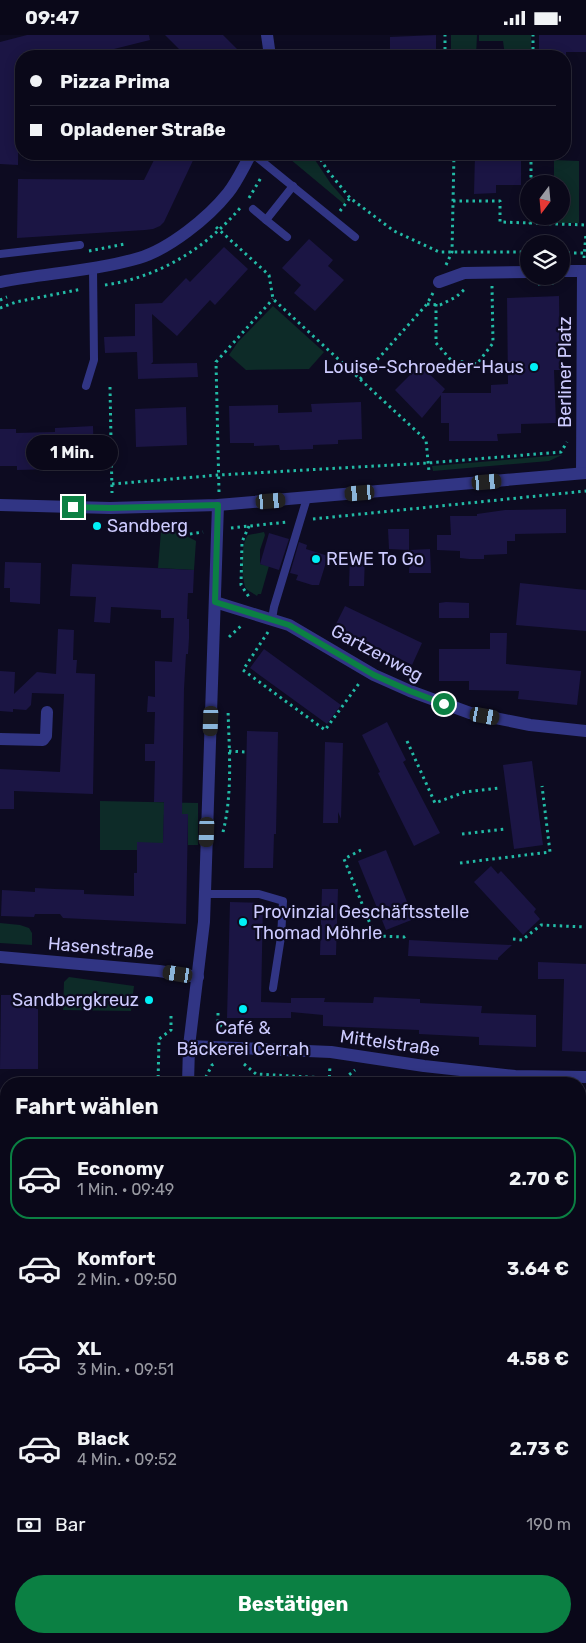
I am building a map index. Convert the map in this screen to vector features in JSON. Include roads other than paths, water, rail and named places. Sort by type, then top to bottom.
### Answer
[{"type":"street","points":[[267,35],[269,50]]},
{"type":"street","points":[[0,282],[92,268],[141,257],[179,238],[204,217],[228,193],[248,160]]},
{"type":"street","points":[[570,271],[584,271]]},
{"type":"street","name":"Berliner Platz","points":[[584,271],[584,473]]},
{"type":"street","points":[[439,282],[464,273],[520,272]]},
{"type":"street","points":[[0,505],[112,507],[218,505],[584,473]]},
{"type":"street","points":[[188,1077],[189,1046],[204,922],[218,505]]},
{"type":"street","name":"Gartzenweg","points":[[215,602],[244,611],[273,613],[289,625],[368,671],[410,691],[470,713],[530,725],[586,731]]},
{"type":"street","points":[[0,739],[43,740],[46,736],[47,712]]},
{"type":"street","name":"Hasenstraße","points":[[0,957],[159,971],[198,977]]},
{"type":"street","name":"Mittelstraße","points":[[189,1046],[331,1052],[424,1066],[515,1076],[586,1077]]},
{"type":"lane","points":[[260,160],[356,237]]},
{"type":"lane","points":[[266,220],[293,186]]},
{"type":"lane","points":[[253,209],[288,237]]},
{"type":"lane","points":[[0,254],[82,249]]},
{"type":"lane","points":[[86,386],[94,360],[92,268]]},
{"type":"lane","points":[[273,613],[307,498]]},
{"type":"lane","points":[[205,893],[259,894],[283,901],[281,937],[273,988]]},
{"type":"place","name":"Louise-Schroeder-Haus","points":[[534,367]]},
{"type":"place","name":"Sandberg","points":[[97,526]]},
{"type":"place","name":"REWE To Go","points":[[316,559]]},
{"type":"place","name":"Provinzial Geschäftsstelle Thomad Möhrle","points":[[243,922]]},
{"type":"place","name":"Sandbergkreuz","points":[[149,1000]]},
{"type":"place","name":"Café & Bäckerei Cerrah","points":[[243,1009]]}]
